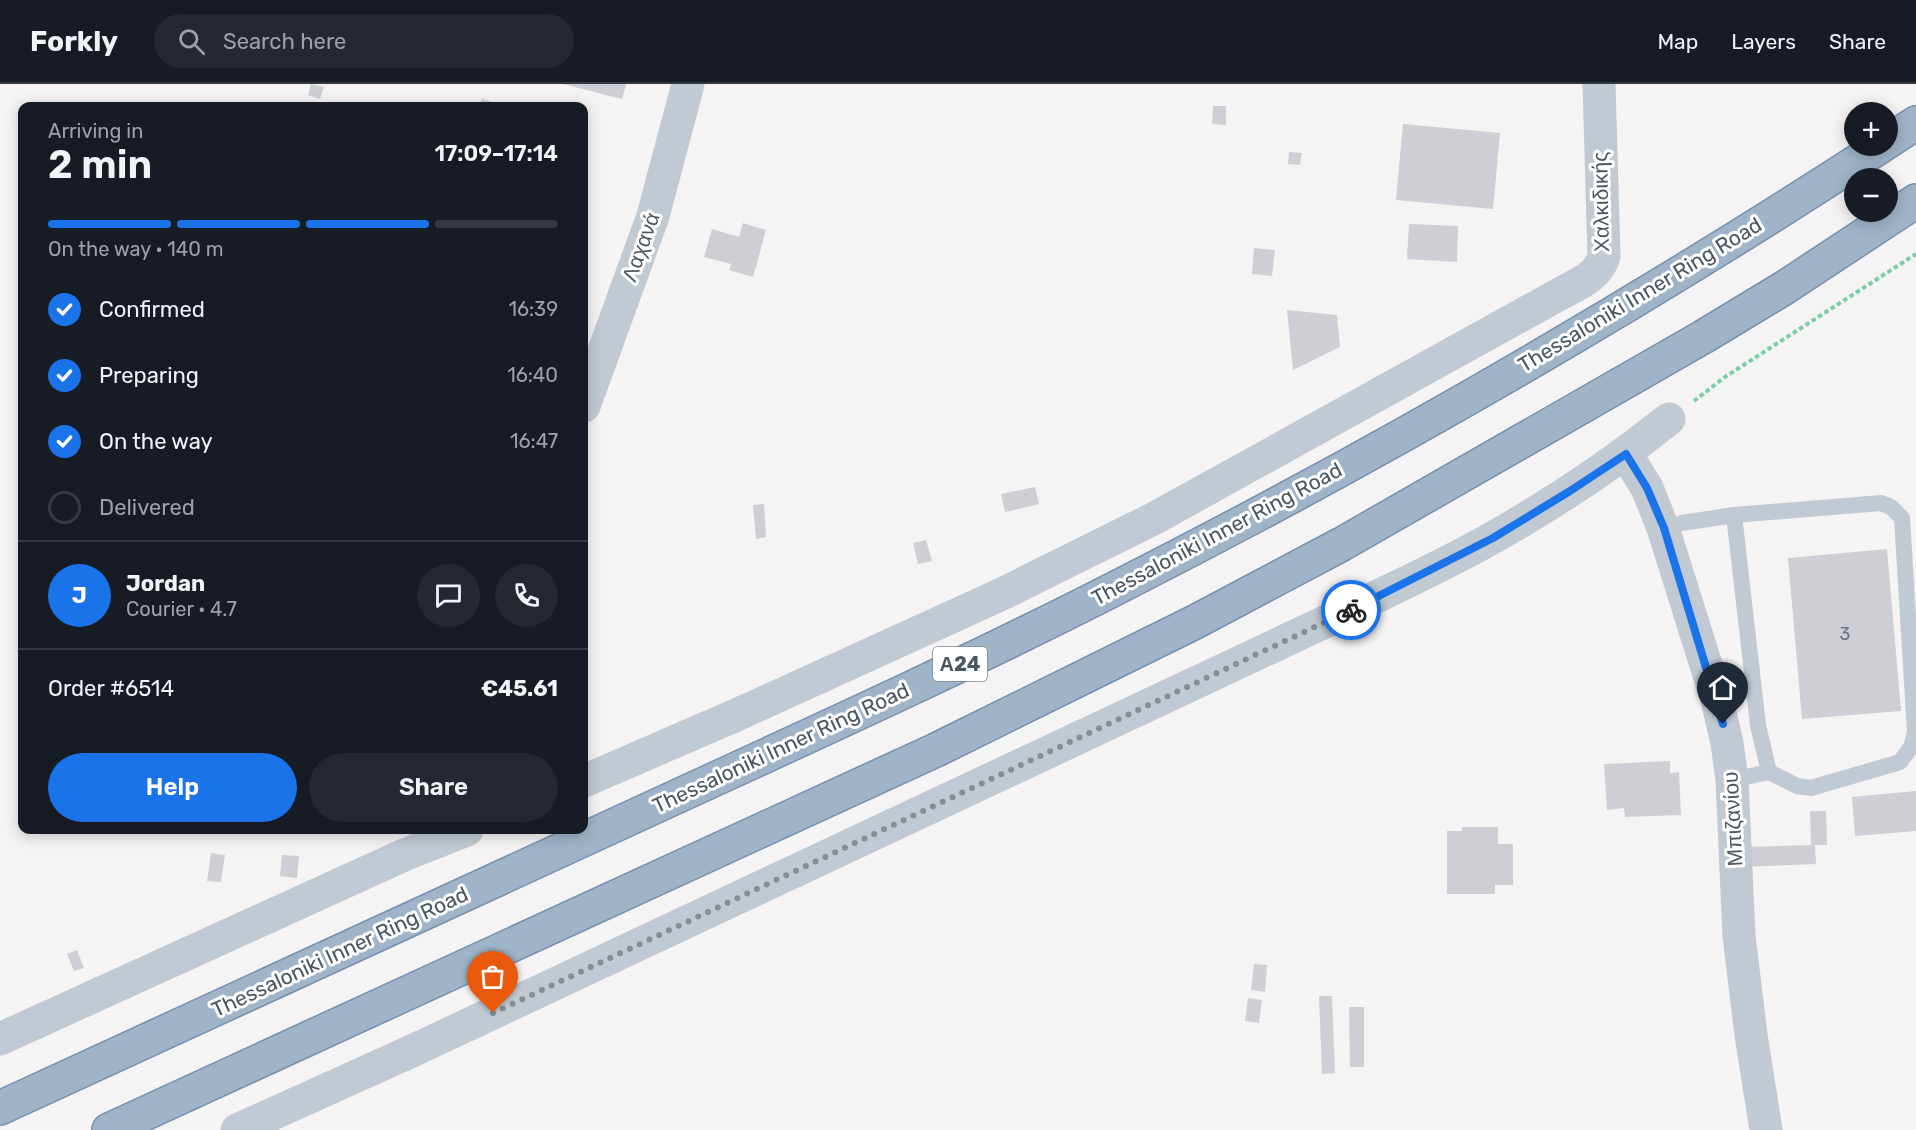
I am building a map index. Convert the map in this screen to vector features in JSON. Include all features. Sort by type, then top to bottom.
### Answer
[{"type":"highway","points":[[1898,135],[1916,123]]},
{"type":"highway","name":"Thessaloniki Inner Ring Road","points":[[0,1108],[828,727],[993,650],[1124,584],[1297,493],[1588,330],[1709,257],[1866,156]]},
{"type":"highway","points":[[109,1130],[936,750],[1195,622],[1351,538],[1703,337],[1784,288],[1916,201]]},
{"type":"street","name":"Λαχανά","points":[[588,395],[653,216],[688,84]]},
{"type":"street","name":"Χαλκιδικής","points":[[588,779],[1002,594],[1145,523],[1594,273],[1601,265],[1604,256],[1599,84]]},
{"type":"street","points":[[237,1130],[423,1046],[1342,614],[1493,538],[1626,454],[1669,419]]},
{"type":"street","name":"Μπιζανίου","points":[[1626,454],[1647,488],[1664,528],[1717,700],[1727,743],[1732,780],[1739,936],[1766,1130]]},
{"type":"street","points":[[0,1039],[409,842],[448,834]]},
{"type":"lane","points":[[1664,528],[1734,515],[1881,503],[1891,507],[1902,518],[1915,732],[1911,747],[1900,762],[1811,788],[1797,786],[1769,772],[1732,780]]},
{"type":"lane","points":[[1734,515],[1758,725],[1769,772]]},
{"type":"path","points":[[1669,419],[1725,377],[1916,254]]},
{"type":"building","points":[[311,84],[324,87],[320,99],[308,95]]},
{"type":"building","points":[[563,84],[626,84],[622,99]]},
{"type":"building","points":[[1213,106],[1226,106],[1226,125],[1212,124]]},
{"type":"building","points":[[1403,124],[1500,133],[1493,209],[1396,200]]},
{"type":"building","points":[[1289,152],[1302,153],[1300,165],[1288,164]]},
{"type":"building","points":[[743,223],[766,230],[753,277],[729,270],[731,264],[704,257],[712,229],[739,237]]},
{"type":"building","points":[[1409,224],[1458,226],[1457,262],[1407,259]]},
{"type":"building","points":[[1254,248],[1275,250],[1272,276],[1252,274]]},
{"type":"building","points":[[1287,310],[1337,315],[1340,347],[1293,370]]},
{"type":"building","points":[[1035,487],[1039,504],[1005,512],[1001,494]]},
{"type":"building","points":[[764,504],[766,537],[756,539],[753,505]]},
{"type":"building","points":[[926,540],[932,561],[918,564],[913,543]]},
{"type":"building","points":[[1887,549],[1901,711],[1802,719],[1788,558]]},
{"type":"building","points":[[1670,761],[1670,773],[1679,772],[1681,815],[1625,817],[1624,808],[1607,810],[1604,764]]},
{"type":"building","points":[[1916,791],[1916,831],[1855,836],[1852,797]]},
{"type":"building","points":[[1810,811],[1826,811],[1827,845],[1815,845],[1816,864],[1743,867],[1743,847],[1811,845]]},
{"type":"building","points":[[1462,827],[1498,827],[1498,844],[1513,844],[1513,885],[1495,885],[1495,894],[1447,894],[1447,831],[1462,831]]},
{"type":"building","points":[[211,853],[225,855],[221,882],[207,881]]},
{"type":"building","points":[[282,855],[299,856],[297,878],[280,876]]},
{"type":"building","points":[[77,950],[84,968],[74,971],[67,954]]},
{"type":"building","points":[[1254,964],[1267,965],[1265,992],[1251,990]]},
{"type":"building","points":[[1319,996],[1332,996],[1335,1073],[1322,1074]]},
{"type":"building","points":[[1248,998],[1262,1000],[1259,1023],[1245,1021]]},
{"type":"building","points":[[1349,1007],[1364,1007],[1364,1067],[1350,1067]]},
{"type":"way so far","points":[[493,1013],[1351,610]]},
{"type":"route","points":[[1351,610],[1493,538],[1626,454],[1647,488],[1664,528],[1723,724]]}]
